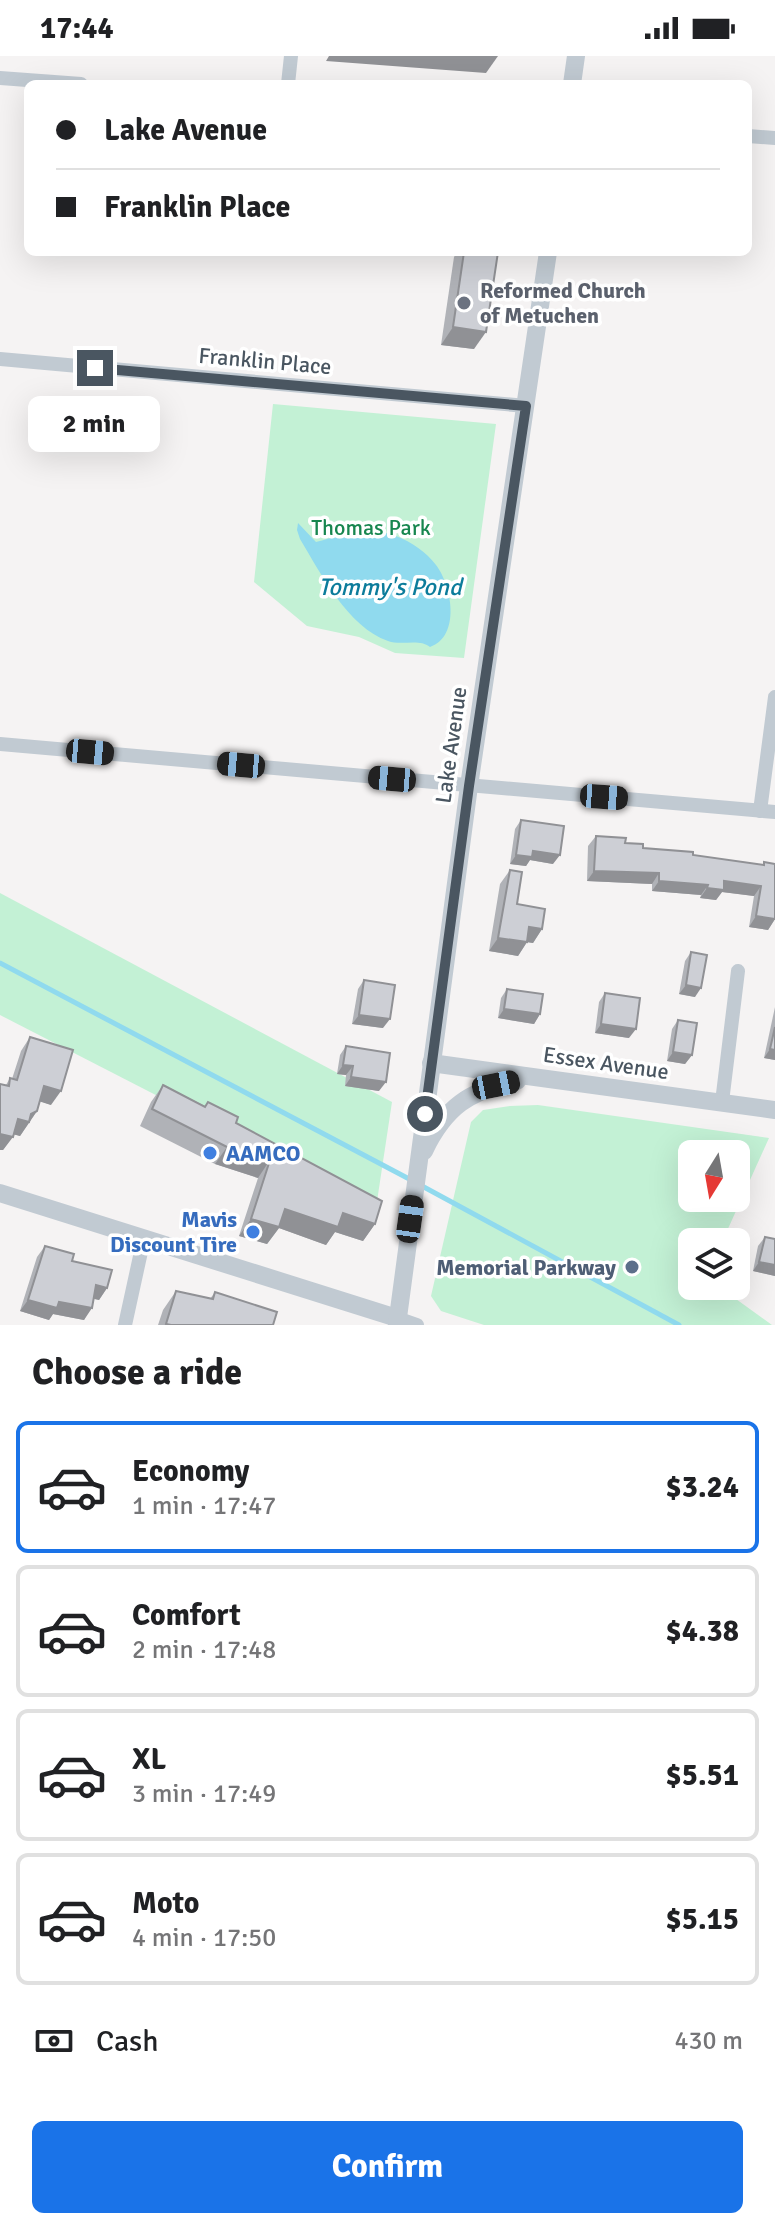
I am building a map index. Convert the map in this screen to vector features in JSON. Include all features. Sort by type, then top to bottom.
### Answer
[{"type":"street","points":[[288,80],[291,56]]},
{"type":"street","points":[[573,80],[576,56]]},
{"type":"street","points":[[0,78],[27,80]]},
{"type":"street","points":[[752,136],[775,138]]},
{"type":"street","name":"Lake Avenue","points":[[397,1322],[469,786],[547,256]]},
{"type":"street","name":"Franklin Place","points":[[0,359],[526,406]]},
{"type":"street","points":[[0,744],[768,812],[775,697]]},
{"type":"street","points":[[722,1102],[738,971]]},
{"type":"street","name":"Essex Avenue","points":[[431,1063],[775,1110]]},
{"type":"street","points":[[418,1165],[443,1119],[461,1102],[477,1091],[534,1077]]},
{"type":"street","points":[[0,1193],[397,1322],[417,1325]]},
{"type":"street","points":[[125,1325],[144,1238]]},
{"type":"green space","name":"Thomas Park","points":[[273,404],[496,424],[464,658],[395,653],[359,637],[307,626],[254,582]]},
{"type":"green space","points":[[0,893],[392,1102],[376,1208],[0,1015]]},
{"type":"green space","points":[[538,1105],[769,1138],[750,1180],[750,1140],[678,1140],[678,1212],[736,1212],[728,1228],[678,1228],[678,1300],[737,1300],[772,1325],[484,1325],[441,1311],[431,1296],[471,1122],[483,1110]]},
{"type":"water","name":"Tommy's Pond","points":[[298,523],[316,542],[376,532],[402,538],[423,552],[442,574],[449,597],[450,622],[440,641],[430,647],[421,643],[388,641],[360,624],[337,598],[317,568],[300,539]]},
{"type":"building","points":[[463,256],[497,256],[486,332],[453,327]]},
{"type":"building","points":[[521,820],[564,826],[560,855],[533,851],[532,857],[516,855]]},
{"type":"building","points":[[596,836],[626,838],[625,843],[643,844],[643,848],[775,864],[775,919],[756,916],[761,886],[724,881],[724,890],[707,888],[708,885],[659,881],[659,873],[594,871]]},
{"type":"building","points":[[510,870],[522,872],[517,904],[545,909],[542,929],[529,927],[527,942],[498,938]]},
{"type":"building","points":[[691,952],[707,955],[701,988],[686,985]]},
{"type":"building","points":[[364,980],[395,985],[390,1019],[359,1015]]},
{"type":"building","points":[[507,989],[543,994],[540,1014],[504,1009]]},
{"type":"building","points":[[605,993],[640,998],[636,1029],[601,1024]]},
{"type":"building","points":[[678,1020],[697,1023],[692,1055],[673,1052]]},
{"type":"building","points":[[775,1027],[775,1050],[770,1049]]},
{"type":"building","points":[[30,1037],[73,1050],[61,1091],[44,1086],[37,1111],[31,1114],[29,1122],[18,1119],[13,1137],[0,1134],[0,1084],[9,1086],[10,1078],[17,1080]]},
{"type":"building","points":[[346,1046],[390,1053],[386,1082],[351,1077],[353,1066],[343,1065]]},
{"type":"building","points":[[163,1085],[205,1107],[208,1102],[238,1117],[236,1123],[382,1201],[375,1224],[343,1213],[338,1227],[285,1209],[279,1227],[251,1219],[270,1160],[227,1147],[152,1109]]},
{"type":"building","points":[[765,1237],[775,1239],[775,1265],[759,1262]]},
{"type":"building","points":[[45,1246],[74,1254],[72,1261],[112,1270],[107,1288],[96,1285],[92,1308],[59,1302],[57,1308],[28,1300]]},
{"type":"building","points":[[176,1291],[213,1299],[215,1292],[277,1312],[273,1325],[166,1324]]},
{"type":"waterway","points":[[0,963],[413,1181]]},
{"type":"waterway","points":[[422,1186],[679,1325]]},
{"type":"place","name":"Reformed Church of Metuchen","points":[[464,303]]},
{"type":"place","name":"AAMCO","points":[[210,1153]]},
{"type":"place","name":"Mavis Discount Tire","points":[[253,1232]]},
{"type":"place","name":"Memorial Parkway","points":[[632,1267]]},
{"type":"route","points":[[95,368],[526,406],[469,786],[425,1114]]}]
